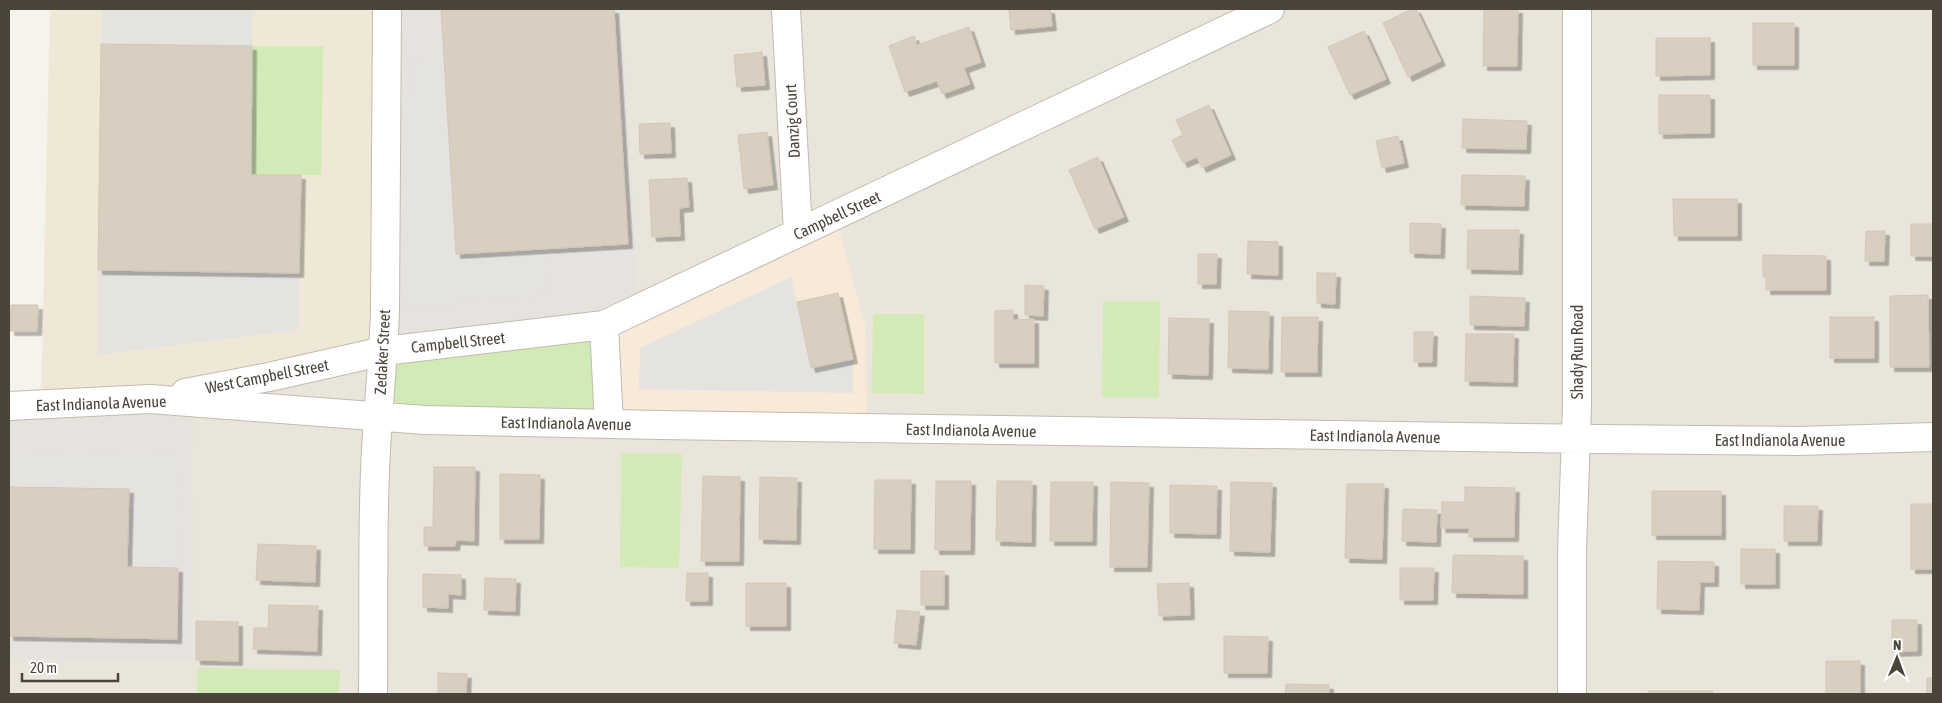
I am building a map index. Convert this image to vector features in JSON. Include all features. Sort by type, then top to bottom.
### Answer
[{"type":"street","name":"Zedaker Street","points":[[373,694],[375,472],[384,351],[387,9]]},
{"type":"street","name":"Danzig Court","points":[[786,9],[798,233]]},
{"type":"street","name":"Shady Run Road","points":[[1572,694],[1572,551],[1576,439],[1577,9]]},
{"type":"street","name":"Campbell Street","points":[[384,351],[604,325],[1257,12]]},
{"type":"street","points":[[604,325],[609,424]]},
{"type":"street","name":"West Campbell Street","points":[[150,399],[269,377],[384,351]]},
{"type":"street","name":"East Indianola Avenue","points":[[9,406],[150,399],[425,420],[609,424],[1576,439],[1798,441],[1933,437]]},
{"type":"shaded area","points":[[50,9],[387,9],[384,351],[269,377],[41,405]]},
{"type":"shaded area","points":[[102,9],[253,9],[252,46],[101,44]]},
{"type":"shaded area","points":[[387,9],[622,9],[640,308],[384,351]]},
{"type":"shaded area","points":[[622,9],[1933,9],[1933,694],[9,694],[9,658],[191,661],[193,403],[640,308]]},
{"type":"shaded area","points":[[444,56],[456,254],[546,248],[548,294],[405,309],[409,57]]},
{"type":"shaded area","points":[[835,216],[865,324],[867,428],[609,424],[604,325]]},
{"type":"shaded area","points":[[98,270],[299,273],[299,330],[98,355]]},
{"type":"shaded area","points":[[791,277],[811,368],[853,359],[853,393],[639,389],[640,348]]},
{"type":"shaded area","points":[[193,403],[192,661],[9,658],[9,406]]},
{"type":"shaded area","points":[[9,451],[180,454],[178,568],[127,567],[129,489],[9,487]]},
{"type":"green space","points":[[252,46],[323,46],[321,175],[251,175]]},
{"type":"green space","points":[[1103,301],[1160,301],[1159,398],[1102,397]]},
{"type":"green space","points":[[873,314],[924,314],[924,394],[872,393]]},
{"type":"green space","points":[[604,325],[609,424],[378,417],[383,359]]},
{"type":"green space","points":[[621,453],[682,454],[679,568],[620,567]]},
{"type":"green space","points":[[197,668],[340,670],[339,694],[197,694]]},
{"type":"building","points":[[441,9],[614,9],[628,244],[456,254]]},
{"type":"building","points":[[1009,9],[1050,9],[1052,26],[1011,30]]},
{"type":"building","points":[[1412,9],[1416,9],[1441,61],[1408,77],[1383,23]]},
{"type":"building","points":[[1484,9],[1518,9],[1517,66],[1483,66]]},
{"type":"building","points":[[1753,23],[1794,23],[1794,65],[1753,65]]},
{"type":"building","points":[[969,27],[981,62],[964,68],[970,84],[942,94],[937,81],[905,92],[889,46],[914,36],[917,45]]},
{"type":"building","points":[[1364,31],[1386,79],[1350,95],[1328,47]]},
{"type":"building","points":[[1656,38],[1710,38],[1710,75],[1656,76]]},
{"type":"building","points":[[101,44],[252,46],[251,175],[301,175],[299,273],[98,270]]},
{"type":"building","points":[[762,52],[765,85],[737,87],[734,55]]},
{"type":"building","points":[[1659,95],[1710,95],[1710,133],[1659,134]]},
{"type":"building","points":[[1209,105],[1231,155],[1202,168],[1197,157],[1183,163],[1172,140],[1183,135],[1176,120]]},
{"type":"building","points":[[1463,119],[1527,121],[1526,149],[1462,148]]},
{"type":"building","points":[[670,123],[671,153],[640,154],[639,124]]},
{"type":"building","points":[[767,132],[773,185],[744,189],[738,135]]},
{"type":"building","points":[[1398,136],[1404,163],[1382,168],[1376,141]]},
{"type":"building","points":[[1098,157],[1124,217],[1095,229],[1069,170]]},
{"type":"building","points":[[1462,175],[1525,176],[1524,206],[1461,205]]},
{"type":"building","points":[[687,178],[689,207],[679,208],[680,236],[652,237],[649,180]]},
{"type":"building","points":[[1673,199],[1737,199],[1737,236],[1674,236]]},
{"type":"building","points":[[1410,223],[1441,224],[1440,254],[1410,253]]},
{"type":"building","points":[[1911,224],[1933,224],[1933,256],[1911,256]]},
{"type":"building","points":[[1468,230],[1519,230],[1518,270],[1467,269]]},
{"type":"building","points":[[1866,231],[1885,231],[1884,261],[1865,261]]},
{"type":"building","points":[[1248,241],[1278,242],[1278,275],[1247,274]]},
{"type":"building","points":[[1198,254],[1217,254],[1216,284],[1198,284]]},
{"type":"building","points":[[1763,255],[1826,256],[1826,290],[1766,290],[1766,277],[1763,277]]},
{"type":"building","points":[[1317,273],[1336,273],[1335,304],[1317,303]]},
{"type":"building","points":[[1025,285],[1044,286],[1043,316],[1025,315]]},
{"type":"building","points":[[838,293],[853,359],[811,368],[797,302]]},
{"type":"building","points":[[1928,295],[1929,367],[1890,367],[1890,296]]},
{"type":"building","points":[[1470,296],[1525,298],[1524,326],[1470,325]]},
{"type":"building","points":[[11,305],[38,305],[37,331],[10,331]]},
{"type":"building","points":[[1013,310],[1013,320],[1034,319],[1034,363],[995,363],[995,311]]},
{"type":"building","points":[[1229,311],[1269,312],[1268,369],[1228,368]]},
{"type":"building","points":[[1282,317],[1318,317],[1317,372],[1281,372]]},
{"type":"building","points":[[1830,317],[1874,317],[1874,358],[1830,358]]},
{"type":"building","points":[[1169,318],[1209,319],[1208,375],[1168,374]]},
{"type":"building","points":[[1414,332],[1433,332],[1432,362],[1414,362]]},
{"type":"building","points":[[1466,334],[1514,334],[1513,382],[1465,381]]},
{"type":"building","points":[[434,467],[475,467],[474,541],[456,540],[455,546],[424,546],[424,527],[433,527]]},
{"type":"building","points":[[500,474],[540,475],[539,539],[500,539]]},
{"type":"building","points":[[703,476],[740,477],[739,561],[701,561]]},
{"type":"building","points":[[760,477],[797,478],[796,540],[759,539]]},
{"type":"building","points":[[875,480],[911,480],[910,549],[874,549]]},
{"type":"building","points":[[936,481],[971,481],[970,550],[935,550]]},
{"type":"building","points":[[997,481],[1032,481],[1031,542],[996,541]]},
{"type":"building","points":[[1051,482],[1093,482],[1092,541],[1050,541]]},
{"type":"building","points":[[1111,482],[1149,483],[1147,567],[1110,567]]},
{"type":"building","points":[[1231,482],[1272,483],[1270,552],[1230,551]]},
{"type":"building","points":[[1347,484],[1384,484],[1382,559],[1345,558]]},
{"type":"building","points":[[1170,485],[1217,486],[1216,534],[1170,533]]},
{"type":"building","points":[[9,487],[129,489],[127,567],[178,568],[177,639],[9,636]]},
{"type":"building","points":[[1465,487],[1515,488],[1514,537],[1469,537],[1469,528],[1441,528],[1442,502],[1465,502]]},
{"type":"building","points":[[1652,491],[1721,491],[1721,535],[1652,535]]},
{"type":"building","points":[[1911,504],[1933,504],[1933,569],[1911,569]]},
{"type":"building","points":[[1784,506],[1818,506],[1817,541],[1784,541]]},
{"type":"building","points":[[1403,509],[1437,510],[1436,542],[1402,541]]},
{"type":"building","points":[[258,544],[316,546],[315,582],[256,580]]},
{"type":"building","points":[[1741,549],[1775,549],[1775,584],[1741,584]]},
{"type":"building","points":[[1453,555],[1523,556],[1523,594],[1452,593]]},
{"type":"building","points":[[1658,561],[1714,562],[1714,582],[1700,582],[1699,610],[1657,609]]},
{"type":"building","points":[[1400,568],[1434,568],[1433,600],[1400,600]]},
{"type":"building","points":[[921,571],[944,571],[944,605],[921,605]]},
{"type":"building","points":[[687,573],[708,573],[708,601],[686,601]]},
{"type":"building","points":[[423,574],[461,575],[461,595],[448,594],[448,608],[423,607]]},
{"type":"building","points":[[485,578],[516,579],[515,611],[484,610]]},
{"type":"building","points":[[746,583],[786,583],[786,626],[746,626]]},
{"type":"building","points":[[1189,583],[1190,615],[1159,616],[1157,584]]},
{"type":"building","points":[[269,605],[318,606],[317,651],[253,649],[254,628],[268,628]]},
{"type":"building","points":[[897,610],[920,612],[916,645],[894,643]]},
{"type":"building","points":[[1892,620],[1917,620],[1917,651],[1892,652]]},
{"type":"building","points":[[196,621],[238,622],[238,661],[196,660]]},
{"type":"building","points":[[1224,636],[1268,637],[1267,673],[1224,673]]},
{"type":"building","points":[[1826,661],[1860,661],[1860,694],[1826,694]]},
{"type":"building","points":[[438,673],[467,674],[466,694],[438,694]]},
{"type":"building","points":[[1927,678],[1933,678],[1933,694],[1927,694]]},
{"type":"building","points":[[1286,684],[1329,685],[1329,694],[1285,694]]},
{"type":"building","points":[[1648,691],[1713,691],[1713,694],[1648,694]]}]
